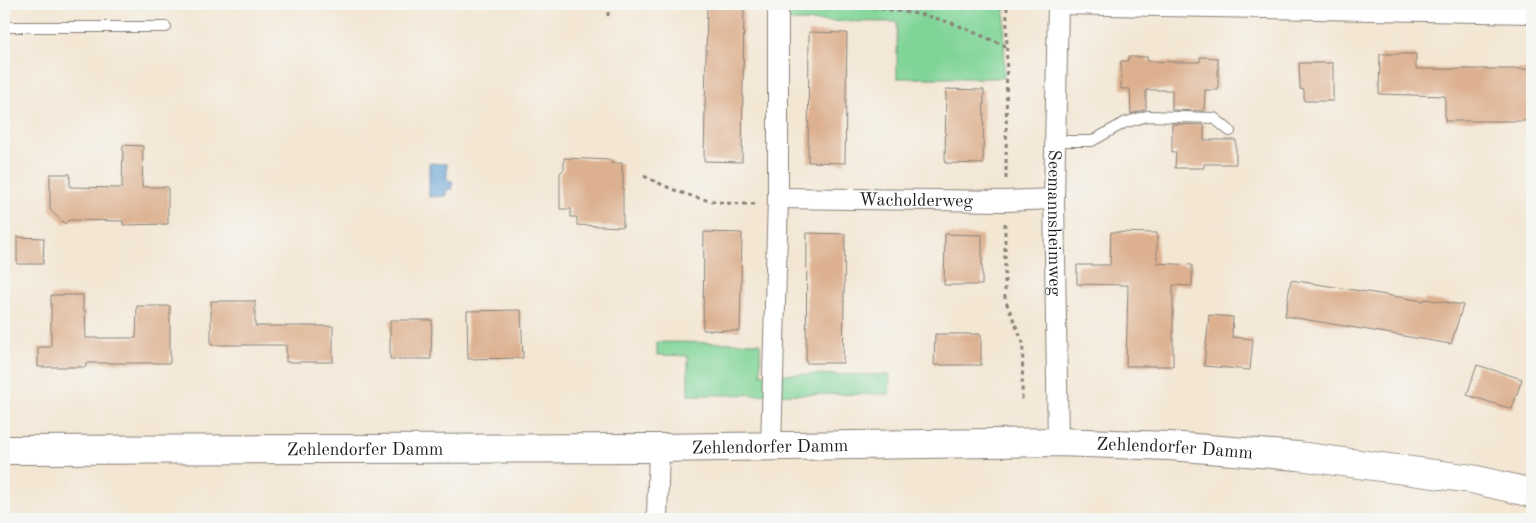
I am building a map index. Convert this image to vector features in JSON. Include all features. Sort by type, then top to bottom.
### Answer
[{"type":"main road","name":"Zehlendorfer Damm","points":[[4,450],[659,448],[1058,442],[1169,446],[1298,456],[1472,479],[1532,493]]},
{"type":"street","points":[[771,447],[778,201],[778,4]]},
{"type":"street","points":[[1058,4],[1532,13]]},
{"type":"street","name":"Seemannsheimweg","points":[[1058,4],[1054,199],[1058,442]]},
{"type":"street","name":"Wacholderweg","points":[[778,201],[1005,201],[1054,199]]},
{"type":"street","points":[[657,519],[659,448]]},
{"type":"lane","points":[[4,27],[166,27]]},
{"type":"lane","points":[[1056,141],[1092,141],[1124,123],[1147,116],[1214,118],[1230,131]]},
{"type":"path","points":[[608,4],[608,16]]},
{"type":"path","points":[[849,4],[924,15],[952,23],[1006,46]]},
{"type":"path","points":[[644,176],[682,194],[700,199],[746,204],[778,201]]},
{"type":"green space","points":[[789,4],[1005,4],[1004,78],[897,78],[897,22],[789,21]]},
{"type":"green space","points":[[657,342],[760,343],[761,374],[890,375],[889,394],[688,395],[688,356],[657,355]]},
{"type":"water","points":[[429,163],[447,164],[447,180],[452,181],[453,189],[446,190],[447,196],[429,197]]},
{"type":"building","points":[[707,4],[744,4],[742,162],[704,161]]},
{"type":"building","points":[[809,32],[847,33],[845,163],[808,162]]},
{"type":"building","points":[[1380,54],[1416,54],[1416,69],[1532,69],[1532,121],[1445,121],[1445,96],[1379,94]]},
{"type":"building","points":[[1128,57],[1148,57],[1147,61],[1177,62],[1200,62],[1200,57],[1218,58],[1218,90],[1205,90],[1204,111],[1172,110],[1172,90],[1146,90],[1146,109],[1131,114],[1130,89],[1121,89],[1121,61],[1128,61]]},
{"type":"building","points":[[1299,63],[1333,63],[1333,101],[1304,101],[1304,90],[1300,89]]},
{"type":"building","points":[[946,89],[984,90],[983,164],[945,163]]},
{"type":"building","points":[[1172,124],[1204,125],[1204,140],[1236,140],[1236,164],[1204,164],[1204,168],[1175,168],[1176,152],[1172,152]]},
{"type":"building","points":[[123,145],[143,146],[142,187],[168,187],[168,224],[123,225],[123,221],[69,220],[65,224],[50,210],[50,174],[70,174],[70,187],[122,188]]},
{"type":"building","points":[[564,158],[611,160],[611,163],[622,163],[623,227],[577,225],[577,217],[571,217],[571,209],[560,209],[560,173],[564,169]]},
{"type":"building","points":[[704,232],[742,233],[740,331],[703,330]]},
{"type":"building","points":[[1111,232],[1157,233],[1157,263],[1192,265],[1192,286],[1173,285],[1173,366],[1126,366],[1128,285],[1077,284],[1077,265],[1110,265]]},
{"type":"building","points":[[807,233],[845,234],[843,363],[806,363]]},
{"type":"building","points":[[945,234],[982,235],[982,285],[944,285]]},
{"type":"building","points":[[17,237],[44,238],[43,264],[17,264]]},
{"type":"building","points":[[1291,280],[1424,301],[1425,299],[1463,305],[1451,344],[1285,316]]},
{"type":"building","points":[[51,295],[83,295],[86,338],[136,338],[137,306],[170,306],[170,363],[86,363],[86,367],[38,367],[38,347],[51,347]]},
{"type":"building","points":[[211,301],[255,301],[255,326],[333,326],[333,362],[286,362],[286,345],[211,345]]},
{"type":"building","points":[[521,310],[523,358],[468,359],[467,311]]},
{"type":"building","points":[[1209,315],[1233,317],[1232,337],[1253,339],[1250,370],[1204,366]]},
{"type":"building","points":[[390,320],[432,320],[431,359],[390,359]]},
{"type":"building","points":[[935,334],[981,334],[981,365],[934,365]]},
{"type":"building","points":[[1477,365],[1522,379],[1512,409],[1467,395]]}]
